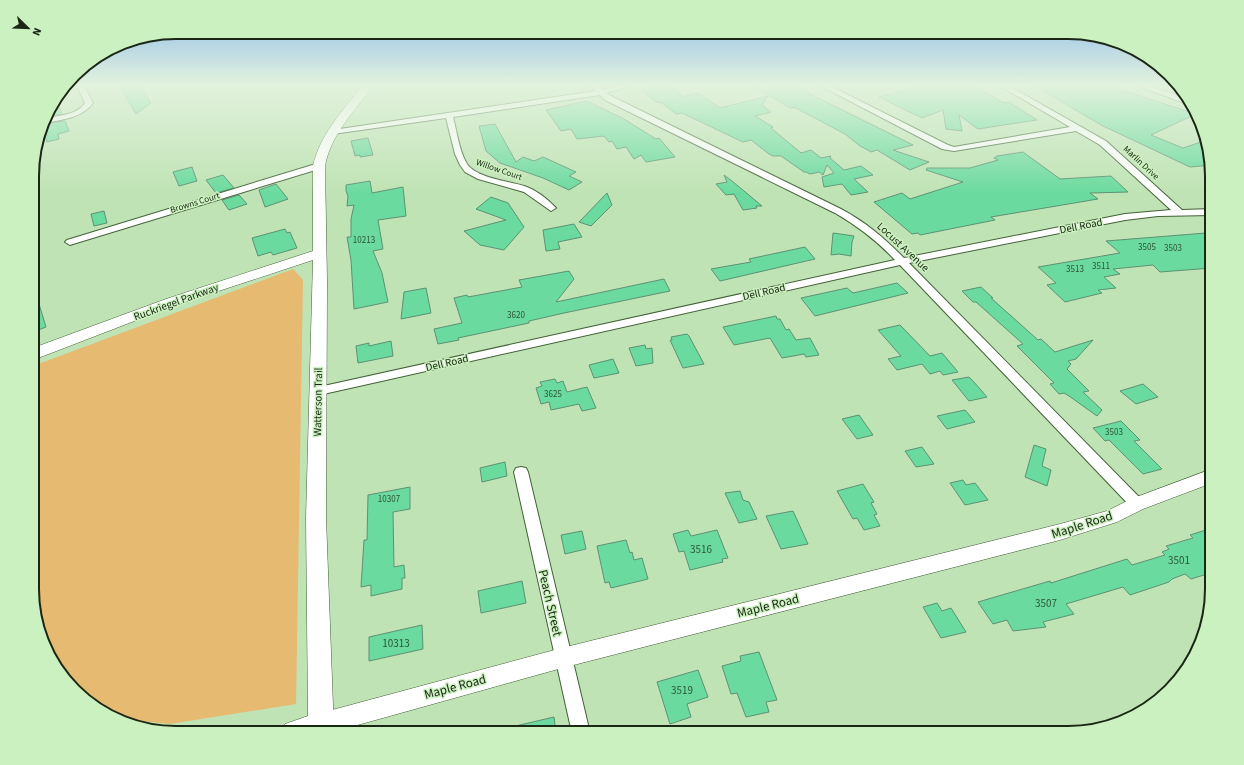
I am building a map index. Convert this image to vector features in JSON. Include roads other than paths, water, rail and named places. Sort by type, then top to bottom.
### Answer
[{"type":"main road","name":"Watterson Trail","points":[[321,726],[316,518],[319,391],[319,166],[323,150],[341,122]]},
{"type":"main road","name":"Ruckriegel Parkway","points":[[39,352],[171,302],[320,252]]},
{"type":"street","points":[[333,132],[403,122]]},
{"type":"street","name":"Willow Court","points":[[451,122],[461,158],[469,170],[477,175],[518,187],[535,194],[551,208]]},
{"type":"street","name":"Locust Avenue","points":[[662,122],[838,211],[861,224],[880,239],[904,262],[1137,504]]},
{"type":"street","points":[[895,122],[948,148],[959,149],[980,144],[1079,128]]},
{"type":"street","name":"Marlin Drive","points":[[1068,122],[1112,149],[1178,212]]},
{"type":"street","name":"Browns Court","points":[[70,242],[319,166]]},
{"type":"street","name":"Dell Road","points":[[319,391],[904,262],[1125,217],[1178,212],[1205,212]]},
{"type":"street","name":"Peach Street","points":[[521,472],[562,658],[579,726]]},
{"type":"street","name":"Maple Road","points":[[328,726],[562,658],[1060,532],[1110,517],[1137,504],[1205,479]]}]
